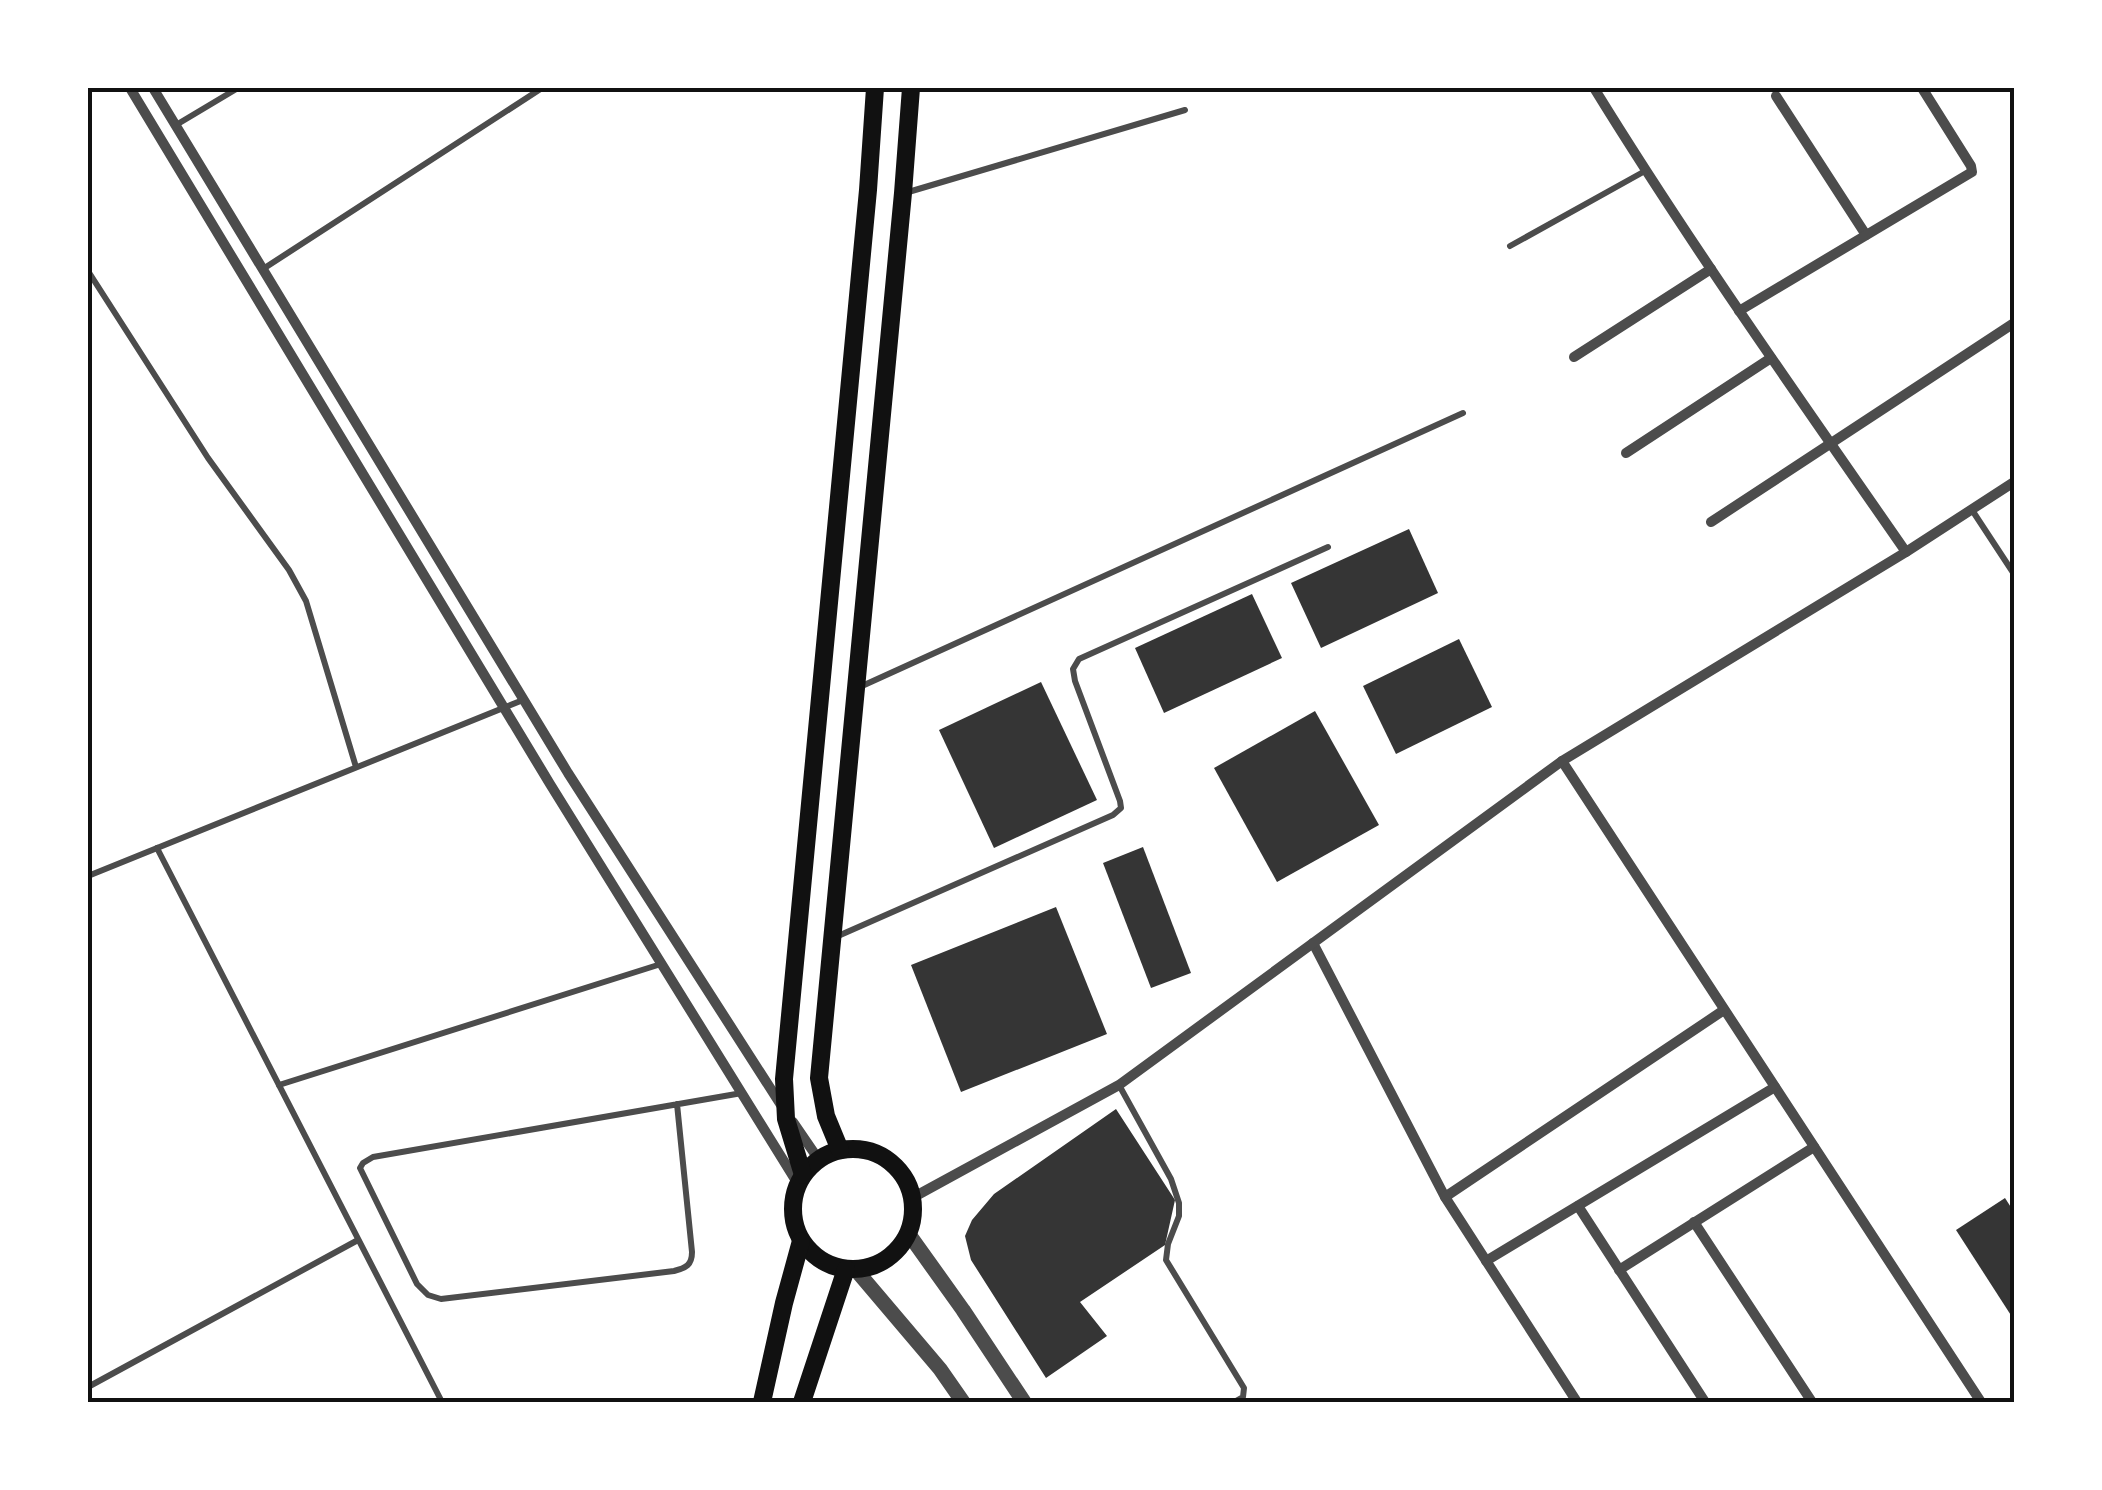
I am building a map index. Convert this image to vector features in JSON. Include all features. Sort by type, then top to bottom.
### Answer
[{"type":"main road","points":[[801,1179],[785,1111],[784,1079],[875,88]]},
{"type":"main road","points":[[840,1150],[826,1116],[819,1078],[911,88]]},
{"type":"main road","points":[[860,1149],[878,1154],[906,1180],[913,1216],[908,1233],[887,1259],[851,1269],[824,1263],[801,1241],[792,1207],[801,1179],[819,1160],[840,1150],[860,1149]]},
{"type":"main road","points":[[762,1402],[801,1241]]},
{"type":"main road","points":[[802,1402],[851,1269]]},
{"type":"street","points":[[130,88],[662,964],[801,1179]]},
{"type":"street","points":[[154,88],[588,806],[819,1160]]},
{"type":"street","points":[[1594,88],[1739,311],[1906,552]]},
{"type":"street","points":[[1739,311],[1972,172],[1922,88]]},
{"type":"street","points":[[1776,96],[1866,235]]},
{"type":"street","points":[[1574,357],[1711,269]]},
{"type":"street","points":[[1711,522],[2014,322]]},
{"type":"street","points":[[1626,454],[1772,358]]},
{"type":"street","points":[[912,1198],[1120,1085],[1562,761],[2014,482]]},
{"type":"street","points":[[1562,761],[1981,1402]]},
{"type":"street","points":[[1313,944],[1445,1197],[1577,1402]]},
{"type":"street","points":[[1445,1197],[1724,1010]]},
{"type":"street","points":[[1486,1261],[1775,1087]]},
{"type":"street","points":[[1619,1270],[1814,1146]]},
{"type":"street","points":[[1578,1206],[1705,1402]]},
{"type":"street","points":[[1694,1222],[1812,1402]]},
{"type":"street","points":[[908,1233],[1024,1402]]},
{"type":"street","points":[[851,1269],[940,1370],[963,1402]]},
{"type":"lane","points":[[176,124],[238,88]]},
{"type":"lane","points":[[263,269],[542,88]]},
{"type":"lane","points":[[903,193],[1185,110]]},
{"type":"lane","points":[[1510,246],[1645,171]]},
{"type":"lane","points":[[88,271],[208,458],[289,570],[306,600],[356,768]]},
{"type":"lane","points":[[856,689],[1462,413]]},
{"type":"lane","points":[[1972,510],[2014,574]]},
{"type":"lane","points":[[832,938],[1114,815],[1121,808],[1120,801],[1075,682],[1073,669],[1080,659],[1328,547]]},
{"type":"lane","points":[[89,872],[158,848],[523,700]]},
{"type":"lane","points":[[158,848],[442,1402]]},
{"type":"lane","points":[[279,1085],[662,964]]},
{"type":"lane","points":[[1120,1085],[1180,1202],[1166,1260],[1244,1388],[1243,1397],[1234,1402]]},
{"type":"lane","points":[[677,1104],[692,1252],[692,1261],[685,1268],[440,1299],[428,1295],[417,1284],[360,1168],[374,1157],[742,1092]]},
{"type":"lane","points":[[88,1387],[358,1240]]},
{"type":"building","points":[[1409,529],[1438,593],[1321,648],[1291,583]]},
{"type":"building","points":[[1252,594],[1282,658],[1164,713],[1135,648]]},
{"type":"building","points":[[1459,639],[1492,707],[1396,754],[1363,686]]},
{"type":"building","points":[[1041,682],[1097,800],[994,848],[939,730]]},
{"type":"building","points":[[1315,711],[1379,825],[1277,882],[1214,768]]},
{"type":"building","points":[[1143,847],[1191,973],[1151,988],[1103,863]]},
{"type":"building","points":[[1056,907],[1107,1034],[961,1092],[911,965]]},
{"type":"building","points":[[1116,1109],[1175,1200],[1165,1245],[1080,1302],[1107,1336],[1046,1378],[971,1260],[965,1236],[972,1220],[994,1194]]},
{"type":"building","points":[[2005,1198],[2014,1212],[2014,1320],[1956,1230]]}]
